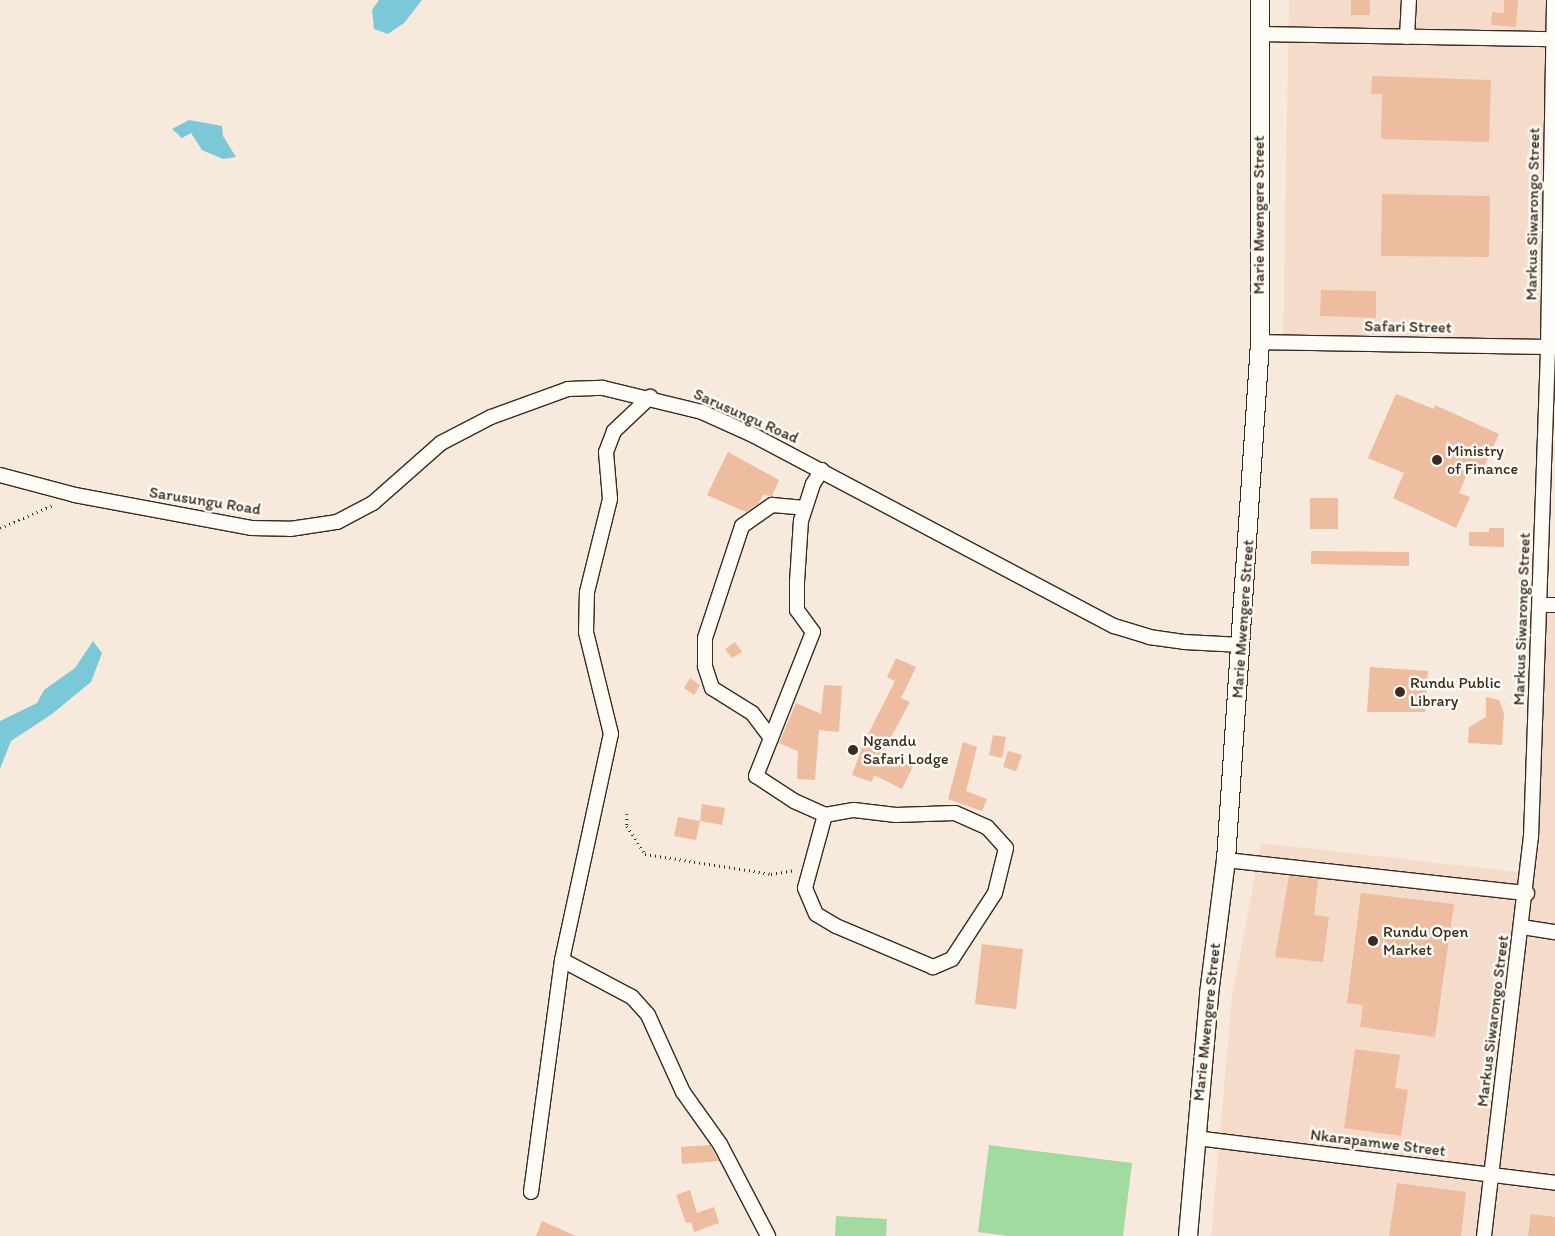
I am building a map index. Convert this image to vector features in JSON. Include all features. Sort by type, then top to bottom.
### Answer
[{"type":"main road","name":"Marie Mwengere Street","points":[[1188,1236],[1209,994],[1226,860],[1242,645],[1260,342],[1260,0]]},
{"type":"street","points":[[1407,37],[1409,0]]},
{"type":"street","name":"Markus Siwarongo Street","points":[[1484,1236],[1527,893],[1536,742],[1551,347],[1554,0]]},
{"type":"street","points":[[1259,34],[1553,39]]},
{"type":"street","name":"Safari Street","points":[[1260,342],[1551,347]]},
{"type":"street","name":"Sarusungu Road","points":[[0,475],[75,495],[251,528],[290,529],[337,522],[373,503],[441,443],[526,402],[568,389],[603,388],[650,397],[702,412],[822,470],[1114,626],[1149,637],[1184,642],[1242,645]]},
{"type":"street","points":[[531,1192],[562,960],[611,734],[586,632],[587,592],[610,498],[606,452],[614,430],[650,397]]},
{"type":"street","points":[[822,470],[813,484],[805,508],[801,529],[797,610],[813,632],[756,776],[794,801],[825,816],[854,810],[896,815],[954,814],[987,827],[1006,848],[995,893],[952,959],[933,967],[836,926],[816,914],[805,888],[825,816]]},
{"type":"street","points":[[771,738],[752,713],[712,688],[705,666],[705,638],[742,526],[772,505],[805,508]]},
{"type":"street","points":[[1540,605],[1555,605]]},
{"type":"street","points":[[1226,860],[1527,893]]},
{"type":"street","points":[[1522,927],[1555,932]]},
{"type":"street","points":[[562,960],[632,997],[648,1015],[683,1092],[720,1144],[768,1236]]},
{"type":"street","name":"Nkarapamwe Street","points":[[1196,1138],[1555,1183]]},
{"type":"path","points":[[0,528],[75,495]]},
{"type":"path","points":[[627,814],[627,826],[645,854],[771,874],[810,868]]},
{"type":"shaded area","points":[[1289,0],[1555,0],[1555,347],[1540,604],[1555,605],[1555,1236],[1211,1236],[1232,997],[1261,843],[1526,873],[1543,347],[1283,342]]},
{"type":"green space","points":[[989,1145],[1132,1163],[1123,1236],[1008,1236],[978,1232]]},
{"type":"green space","points":[[836,1216],[887,1219],[886,1236],[835,1236]]},
{"type":"water","points":[[379,0],[422,0],[404,23],[388,34],[374,29],[372,10]]},
{"type":"water","points":[[189,120],[222,126],[223,136],[236,157],[223,159],[202,150],[191,133],[182,138],[172,129]]},
{"type":"water","points":[[93,641],[102,653],[91,682],[52,714],[11,741],[0,769],[0,721],[37,703],[44,690],[75,668]]},
{"type":"building","points":[[1351,0],[1370,0],[1370,15],[1351,15]]},
{"type":"building","points":[[1504,0],[1518,0],[1516,27],[1491,25],[1492,12],[1504,13]]},
{"type":"building","points":[[1372,76],[1491,80],[1489,142],[1381,139],[1382,94],[1371,94]]},
{"type":"building","points":[[1382,194],[1490,196],[1489,257],[1381,256]]},
{"type":"building","points":[[1321,290],[1376,291],[1376,318],[1320,316]]},
{"type":"building","points":[[1396,394],[1434,409],[1435,405],[1499,434],[1482,472],[1470,467],[1459,493],[1470,497],[1456,528],[1393,498],[1404,473],[1368,458]]},
{"type":"building","points":[[728,452],[779,480],[772,496],[763,495],[758,504],[746,512],[707,495]]},
{"type":"building","points":[[1310,498],[1338,498],[1338,529],[1310,529]]},
{"type":"building","points":[[1489,528],[1504,528],[1504,547],[1469,546],[1469,532],[1489,532]]},
{"type":"building","points":[[1311,551],[1409,552],[1409,566],[1311,564]]},
{"type":"building","points":[[735,642],[742,652],[732,658],[725,649]]},
{"type":"building","points":[[896,658],[916,667],[901,698],[910,702],[883,752],[913,766],[902,789],[874,775],[872,782],[852,775],[864,742],[895,681],[887,677]]},
{"type":"building","points":[[1370,667],[1428,671],[1425,712],[1367,712]]},
{"type":"building","points":[[690,678],[700,685],[694,695],[684,688]]},
{"type":"building","points":[[824,685],[842,686],[839,732],[819,730],[815,780],[797,779],[798,751],[779,743],[796,703],[821,714]]},
{"type":"building","points":[[1486,697],[1499,700],[1504,713],[1502,745],[1468,743],[1469,727],[1486,717]]},
{"type":"building","points":[[993,735],[1006,737],[1002,758],[989,755]]},
{"type":"building","points":[[963,742],[977,747],[966,791],[987,799],[982,811],[948,799]]},
{"type":"building","points":[[1008,751],[1022,755],[1016,771],[1003,767]]},
{"type":"building","points":[[702,804],[725,808],[722,825],[700,821]]},
{"type":"building","points":[[678,817],[700,821],[696,840],[674,836]]},
{"type":"building","points":[[1289,876],[1318,879],[1314,915],[1329,917],[1323,962],[1275,957]]},
{"type":"building","points":[[1361,893],[1454,904],[1435,1037],[1360,1027],[1363,1005],[1347,1003]]},
{"type":"building","points":[[982,944],[1023,949],[1016,1009],[975,1004]]},
{"type":"building","points":[[1355,1049],[1400,1055],[1395,1088],[1408,1090],[1401,1136],[1344,1128]]},
{"type":"building","points":[[710,1145],[719,1161],[682,1164],[681,1147]]},
{"type":"building","points":[[1397,1183],[1466,1192],[1461,1236],[1389,1236]]},
{"type":"building","points":[[690,1190],[697,1213],[714,1207],[719,1223],[694,1232],[691,1222],[686,1223],[676,1195]]},
{"type":"building","points":[[1531,1214],[1555,1217],[1555,1236],[1528,1236]]},
{"type":"building","points":[[542,1221],[576,1236],[536,1236]]},
{"type":"place","name":"Ministry of Finance","points":[[1437,460]]},
{"type":"place","name":"Rundu Public Library","points":[[1400,692]]},
{"type":"place","name":"Ngandu Safari Lodge","points":[[853,750]]},
{"type":"place","name":"Rundu Open Market","points":[[1373,941]]}]
